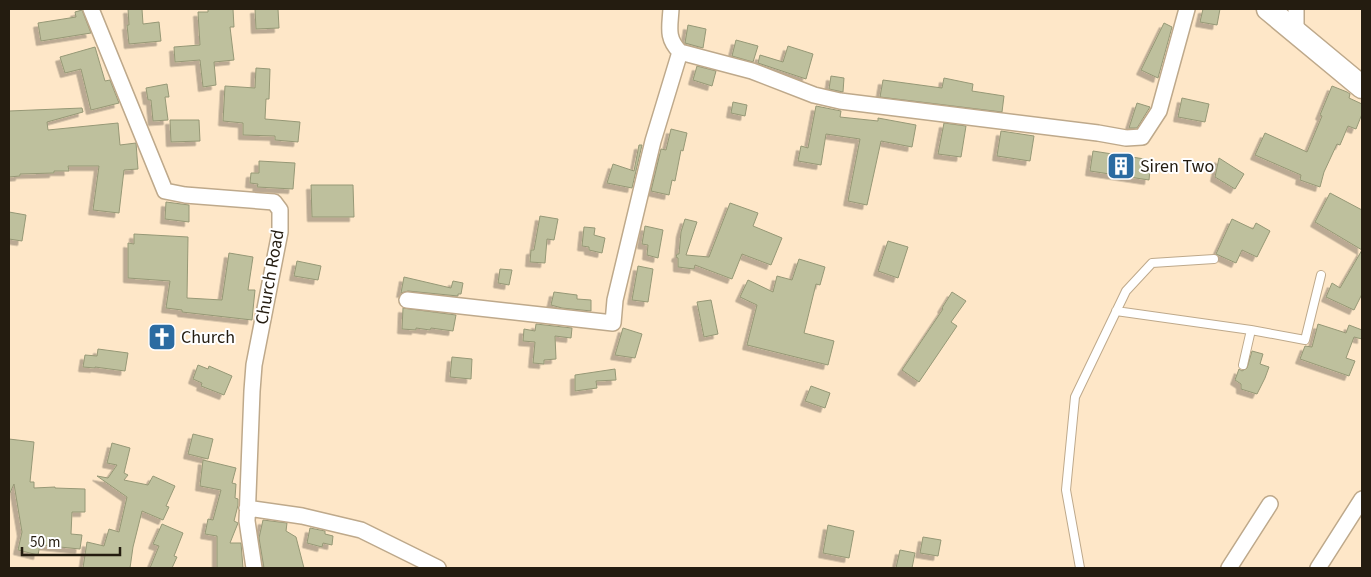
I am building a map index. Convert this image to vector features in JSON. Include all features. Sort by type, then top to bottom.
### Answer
[{"type":"street","name":"Church Road","points":[[91,9],[165,191],[185,195],[274,202],[280,210],[280,232],[254,365],[247,521],[254,568]]},
{"type":"street","points":[[671,9],[669,37],[673,45],[680,52],[752,71],[814,95],[840,101],[1126,138],[1142,137],[1159,111],[1187,9]]},
{"type":"street","points":[[1268,9],[1296,20],[1362,87]]},
{"type":"street","points":[[407,300],[613,323],[615,300],[653,141],[680,52]]},
{"type":"street","points":[[1318,568],[1362,499]]},
{"type":"street","points":[[1228,568],[1270,504]]},
{"type":"street","points":[[248,508],[302,516],[360,530],[438,568]]},
{"type":"lane","points":[[1080,568],[1066,490],[1075,396],[1126,291],[1152,263],[1214,259]]},
{"type":"lane","points":[[1116,311],[1251,330],[1305,340],[1321,275]]},
{"type":"lane","points":[[1243,365],[1251,330]]},
{"type":"building","points":[[128,9],[142,9],[143,24],[159,22],[161,41],[129,44]]},
{"type":"building","points":[[208,9],[233,9],[234,27],[230,27],[234,60],[214,62],[216,85],[203,87],[200,60],[175,62],[174,47],[200,45],[198,12],[208,12]]},
{"type":"building","points":[[255,9],[278,9],[279,28],[256,29]]},
{"type":"building","points":[[1203,9],[1220,9],[1217,25],[1200,22]]},
{"type":"building","points":[[82,10],[91,33],[41,41],[38,23],[76,17],[75,12]]},
{"type":"building","points":[[1164,23],[1172,27],[1158,78],[1141,70]]},
{"type":"building","points":[[688,25],[706,29],[703,48],[685,43]]},
{"type":"building","points":[[736,40],[758,46],[753,62],[732,56]]},
{"type":"building","points":[[788,46],[813,54],[806,79],[758,63],[760,55],[783,62]]},
{"type":"building","points":[[95,47],[105,81],[110,80],[119,103],[91,110],[81,69],[65,73],[60,57]]},
{"type":"building","points":[[697,66],[716,71],[712,86],[693,80]]},
{"type":"building","points":[[256,68],[270,69],[269,99],[266,99],[265,119],[300,122],[298,142],[275,140],[275,136],[243,135],[243,123],[223,121],[225,86],[255,88]]},
{"type":"building","points":[[831,76],[844,78],[843,92],[829,89]]},
{"type":"building","points":[[944,78],[973,84],[972,91],[1004,96],[1002,112],[880,97],[883,80],[942,88]]},
{"type":"building","points":[[167,84],[169,97],[165,97],[168,120],[153,121],[151,100],[148,100],[146,88]]},
{"type":"building","points":[[1332,86],[1347,92],[1350,94],[1349,98],[1362,104],[1362,114],[1356,129],[1348,126],[1340,145],[1337,144],[1324,172],[1320,187],[1300,180],[1301,175],[1255,155],[1265,133],[1307,152]]},
{"type":"building","points":[[1182,98],[1209,104],[1205,122],[1178,117]]},
{"type":"building","points":[[733,102],[747,105],[745,116],[731,113]]},
{"type":"building","points":[[1137,103],[1150,107],[1137,128],[1129,128]]},
{"type":"building","points":[[816,106],[841,111],[840,117],[878,121],[878,118],[916,125],[912,147],[881,141],[867,205],[848,201],[860,139],[826,134],[821,165],[798,161],[801,146],[808,148]]},
{"type":"building","points":[[82,108],[83,112],[47,122],[48,130],[118,123],[120,145],[136,143],[138,169],[124,170],[119,213],[93,210],[99,166],[68,166],[69,171],[20,174],[20,176],[9,177],[9,111]]},
{"type":"building","points":[[170,120],[199,120],[200,141],[171,142]]},
{"type":"building","points":[[944,123],[966,126],[961,157],[938,154]]},
{"type":"building","points":[[671,129],[687,133],[683,151],[681,150],[675,181],[672,180],[669,195],[651,191],[661,149],[666,150]]},
{"type":"building","points":[[1001,131],[1034,136],[1030,161],[997,156]]},
{"type":"building","points":[[639,145],[642,145],[632,188],[607,183],[613,164],[634,171]]},
{"type":"building","name":"Siren Two","points":[[1093,151],[1151,160],[1149,180],[1090,171]]},
{"type":"building","points":[[1219,158],[1244,174],[1235,189],[1215,177]]},
{"type":"building","points":[[259,161],[295,163],[293,189],[257,187],[258,184],[250,183],[251,173],[259,173]]},
{"type":"building","points":[[311,185],[353,185],[354,217],[312,217]]},
{"type":"building","points":[[1330,193],[1362,210],[1362,250],[1315,222]]},
{"type":"building","points":[[166,202],[189,205],[189,222],[165,219]]},
{"type":"building","points":[[730,203],[758,213],[753,226],[782,238],[771,265],[742,254],[732,279],[695,265],[694,269],[678,267],[678,258],[676,257],[679,254],[681,232],[685,219],[697,222],[686,255],[709,257]]},
{"type":"building","points":[[9,212],[26,215],[22,241],[9,239]]},
{"type":"building","points":[[540,216],[558,219],[554,240],[547,239],[545,263],[530,262],[531,250],[534,250]]},
{"type":"building","points":[[1232,219],[1253,229],[1256,223],[1270,231],[1257,257],[1242,250],[1236,263],[1216,254]]},
{"type":"building","points":[[645,226],[663,230],[658,258],[647,255],[648,245],[642,244]]},
{"type":"building","points":[[584,227],[595,228],[594,235],[605,238],[602,253],[582,246]]},
{"type":"building","points":[[134,234],[188,237],[187,298],[222,300],[229,253],[253,257],[248,290],[255,290],[252,320],[182,312],[182,310],[166,308],[170,281],[128,278],[128,243],[134,244]]},
{"type":"building","points":[[888,241],[908,247],[898,278],[878,271]]},
{"type":"building","points":[[1362,250],[1362,294],[1354,310],[1326,297],[1332,283],[1340,288]]},
{"type":"building","points":[[799,259],[825,267],[820,285],[816,284],[804,333],[834,341],[828,365],[747,345],[757,305],[740,297],[748,280],[773,292],[777,276],[792,280]]},
{"type":"building","points":[[297,261],[321,266],[318,280],[294,276]]},
{"type":"building","points":[[638,266],[653,269],[648,302],[632,300]]},
{"type":"building","points":[[500,269],[512,270],[509,285],[498,283]]},
{"type":"building","points":[[404,277],[451,288],[453,281],[463,283],[461,294],[458,294],[458,296],[408,291],[401,293]]},
{"type":"building","points":[[554,292],[577,295],[577,299],[591,300],[591,311],[551,305]]},
{"type":"building","points":[[952,292],[966,301],[951,322],[957,326],[919,382],[902,370],[943,309]]},
{"type":"building","points":[[711,300],[718,334],[704,337],[697,302]]},
{"type":"building","points":[[403,308],[456,315],[453,331],[431,328],[430,330],[402,329]]},
{"type":"building","points":[[536,324],[572,328],[571,338],[555,336],[556,359],[544,360],[544,364],[533,363],[535,342],[523,341],[524,329],[535,331]]},
{"type":"building","points":[[1318,324],[1346,333],[1349,325],[1362,330],[1362,339],[1354,337],[1346,358],[1355,361],[1349,376],[1300,359],[1305,346],[1312,347]]},
{"type":"building","points":[[623,328],[642,334],[635,358],[615,355]]},
{"type":"building","points":[[98,349],[128,353],[125,371],[83,367],[85,355],[97,356]]},
{"type":"building","points":[[1252,351],[1263,354],[1260,364],[1269,367],[1257,394],[1241,389],[1241,384],[1235,380],[1239,369],[1242,371],[1247,368]]},
{"type":"building","points":[[452,357],[472,359],[471,379],[450,377]]},
{"type":"building","points":[[198,365],[208,369],[209,366],[232,376],[224,395],[201,386],[202,383],[193,379]]},
{"type":"building","points":[[615,369],[616,380],[596,381],[597,388],[575,391],[575,375]]},
{"type":"building","points":[[811,386],[830,393],[825,408],[805,401]]},
{"type":"building","points":[[193,434],[213,439],[208,459],[188,454]]},
{"type":"building","points":[[9,439],[34,442],[30,482],[34,482],[34,488],[85,489],[85,512],[72,512],[71,534],[82,535],[80,549],[40,545],[38,555],[18,550],[22,532],[14,484],[9,495]]},
{"type":"building","points":[[112,443],[130,448],[124,473],[128,475],[124,480],[148,485],[153,476],[175,486],[166,506],[169,507],[163,520],[142,511],[130,568],[83,568],[87,542],[104,546],[109,529],[119,532],[127,497],[97,476],[108,478],[117,465],[107,463]]},
{"type":"building","points":[[203,460],[236,468],[232,483],[236,484],[235,498],[238,499],[238,505],[234,521],[238,523],[230,543],[241,543],[243,568],[217,568],[217,536],[205,534],[208,519],[213,520],[221,490],[200,486]]},
{"type":"building","points":[[263,520],[287,523],[286,531],[296,537],[304,568],[264,568],[259,538]]},
{"type":"building","points":[[162,524],[183,533],[174,556],[177,557],[172,568],[150,568],[159,546],[153,544]]},
{"type":"building","points":[[828,525],[854,531],[849,558],[823,553]]},
{"type":"building","points":[[310,528],[325,531],[325,534],[333,536],[332,545],[323,543],[322,547],[307,543]]},
{"type":"building","points":[[923,537],[941,540],[938,556],[920,553]]},
{"type":"building","points":[[900,550],[915,553],[912,568],[896,568]]},
{"type":"place","name":"Siren Two","points":[[1121,166]]},
{"type":"place","name":"Church","points":[[162,337]]}]
